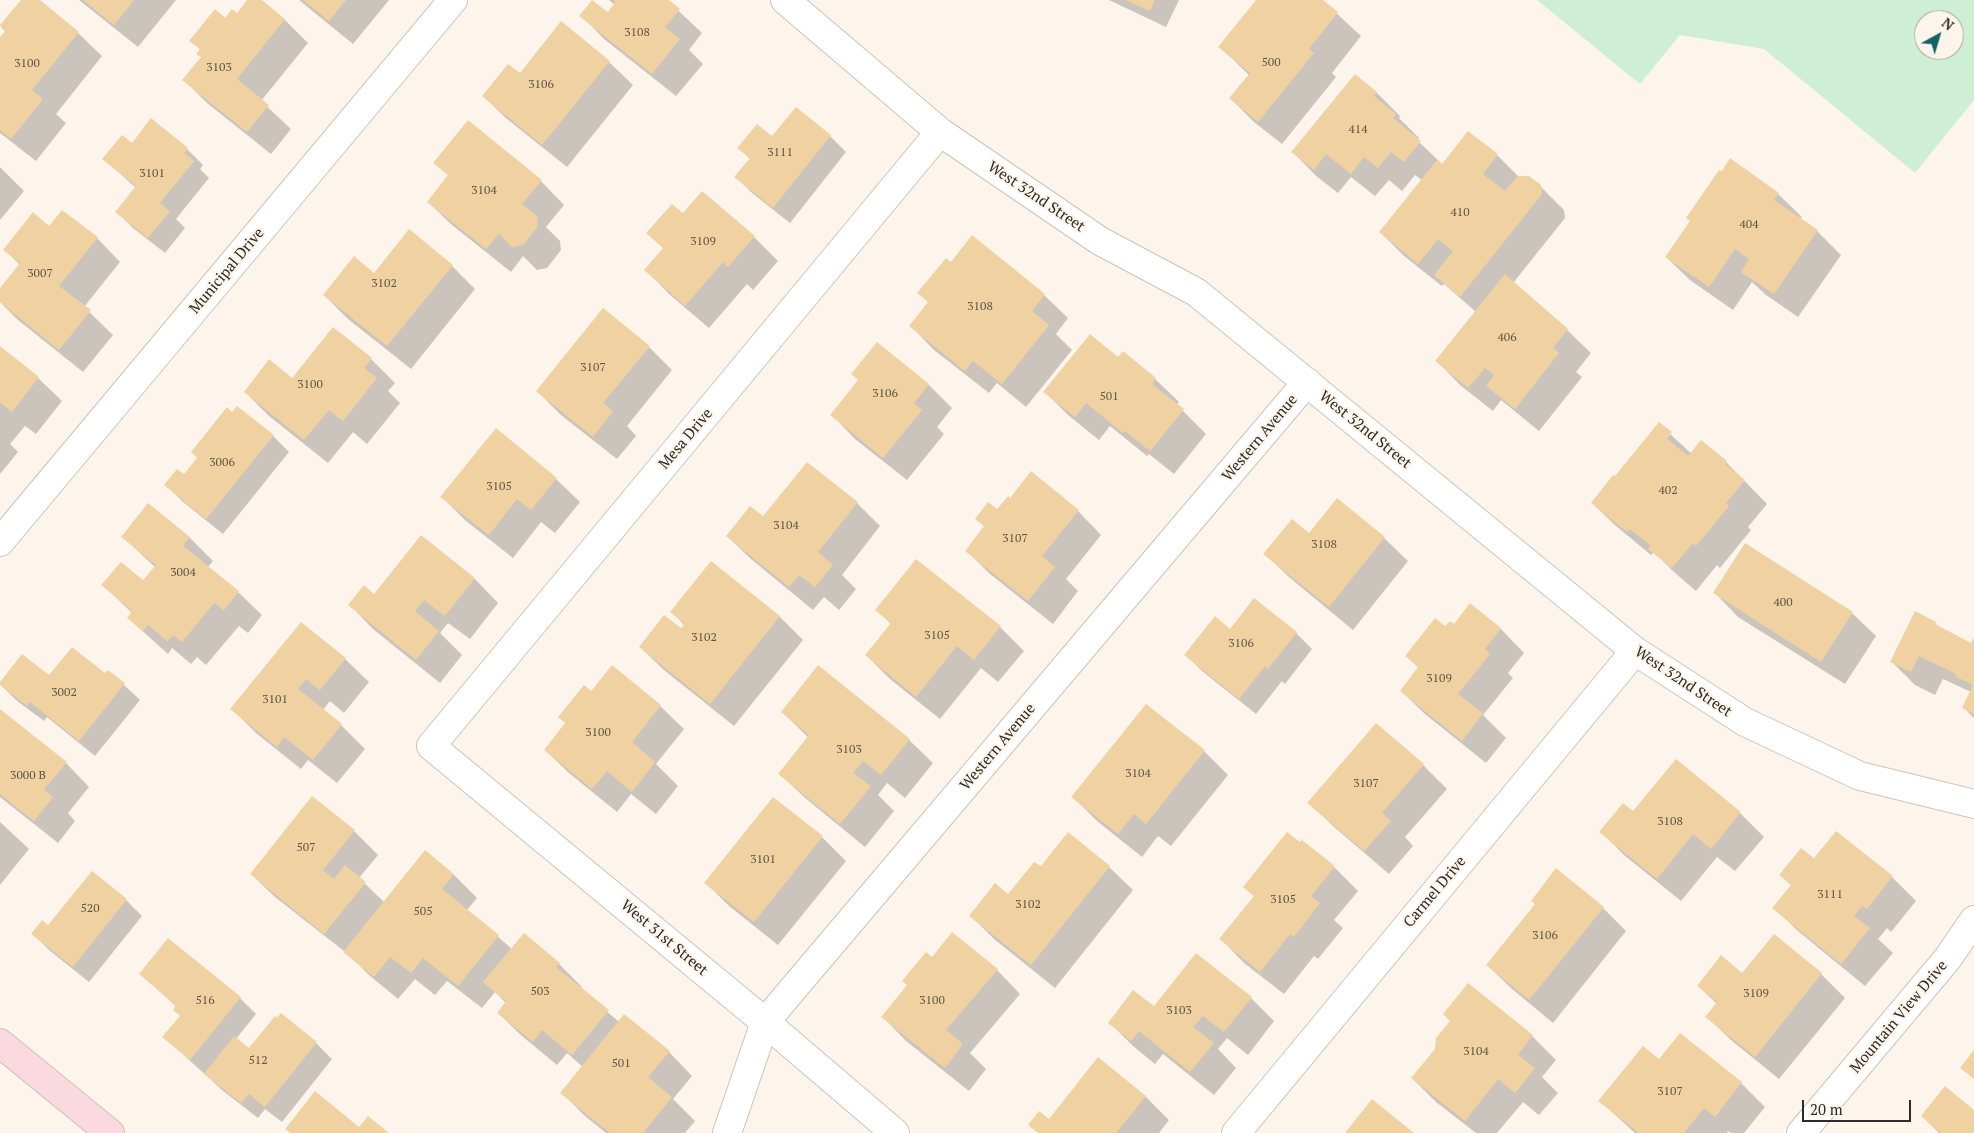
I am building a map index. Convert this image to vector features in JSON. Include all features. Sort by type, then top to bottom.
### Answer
[{"type":"main road","points":[[0,1043],[110,1133]]},
{"type":"street","name":"Municipal Drive","points":[[0,542],[453,0]]},
{"type":"street","name":"West 32nd Street","points":[[786,0],[940,132],[1100,241],[1196,292],[1635,651],[1745,722],[1860,776],[1974,804]]},
{"type":"street","name":"Mesa Drive","points":[[431,746],[940,132]]},
{"type":"street","name":"Western Avenue","points":[[727,1133],[765,1022],[1307,382]]},
{"type":"street","name":"Carmel Drive","points":[[1236,1133],[1635,651]]},
{"type":"street","name":"West 31st Street","points":[[431,746],[765,1022],[895,1133]]},
{"type":"street","name":"Mountain View Drive","points":[[1801,1133],[1948,958],[1974,920]]},
{"type":"green space","points":[[1537,0],[1974,0],[1974,100],[1915,173],[1764,49],[1680,35],[1640,84]]},
{"type":"building","points":[[21,0],[40,0],[79,32],[32,90],[43,99],[11,139],[0,130],[0,37],[5,31],[0,25]]},
{"type":"building","points":[[83,0],[134,0],[114,25]]},
{"type":"building","points":[[247,0],[262,0],[285,19],[237,79],[269,105],[247,132],[182,80],[201,57],[196,54],[200,49],[189,41],[215,9],[225,18],[232,9],[237,13]]},
{"type":"building","points":[[303,0],[346,0],[329,21]]},
{"type":"building","points":[[592,0],[608,12],[615,2],[613,0],[669,0],[680,9],[665,27],[680,39],[652,74],[579,16]]},
{"type":"building","points":[[1125,0],[1155,0],[1150,11]]},
{"type":"building","points":[[1256,0],[1323,0],[1338,12],[1309,49],[1314,53],[1258,122],[1229,98],[1250,73],[1218,47]]},
{"type":"building","points":[[561,21],[610,61],[542,145],[482,96],[508,64],[520,73]]},
{"type":"building","points":[[1355,74],[1377,92],[1374,96],[1396,114],[1393,118],[1421,141],[1404,162],[1391,152],[1378,168],[1364,157],[1351,174],[1326,154],[1314,170],[1291,152]]},
{"type":"building","points":[[796,107],[831,135],[773,208],[734,177],[750,158],[737,148],[757,124],[772,136]]},
{"type":"building","points":[[151,118],[188,148],[184,153],[194,161],[160,203],[170,211],[148,238],[115,212],[136,186],[102,159],[122,135],[132,143]]},
{"type":"building","points":[[468,120],[542,180],[522,204],[537,216],[538,226],[523,245],[512,247],[499,234],[486,249],[427,202],[448,175],[433,163]]},
{"type":"building","points":[[1468,131],[1498,154],[1483,174],[1505,191],[1518,176],[1529,176],[1541,185],[1542,194],[1460,297],[1434,275],[1453,251],[1438,239],[1418,264],[1379,232],[1437,160],[1442,164]]},
{"type":"building","points":[[1730,158],[1779,193],[1774,200],[1818,230],[1774,294],[1741,272],[1749,259],[1735,249],[1709,287],[1665,257],[1690,221],[1686,218],[1719,170],[1722,171]]},
{"type":"building","points":[[702,191],[755,236],[728,267],[723,262],[685,306],[644,270],[663,248],[646,233],[672,204],[683,213]]},
{"type":"building","points":[[62,210],[98,237],[59,286],[91,310],[59,350],[0,302],[0,288],[20,263],[3,250],[33,212],[49,226]]},
{"type":"building","points":[[409,229],[453,265],[387,346],[323,295],[354,256],[374,273]]},
{"type":"building","points":[[972,235],[1045,294],[1032,311],[1049,325],[1002,384],[973,361],[965,371],[909,326],[928,302],[917,293],[946,258],[951,262]]},
{"type":"building","points":[[1505,274],[1568,329],[1553,348],[1559,353],[1515,409],[1486,386],[1494,375],[1485,368],[1468,388],[1435,361]]},
{"type":"building","points":[[603,308],[650,346],[603,403],[613,411],[593,437],[536,391]]},
{"type":"building","points":[[333,327],[372,358],[364,368],[377,378],[343,421],[329,410],[304,440],[244,392],[269,359],[292,378]]},
{"type":"building","points":[[1090,334],[1118,357],[1123,351],[1156,378],[1152,384],[1184,409],[1150,451],[1125,431],[1123,433],[1086,403],[1075,417],[1043,392]]},
{"type":"building","points":[[877,342],[929,384],[914,403],[922,410],[883,458],[830,415],[858,380],[851,374]]},
{"type":"building","points":[[0,346],[39,377],[12,412],[0,404]]},
{"type":"building","points":[[237,406],[274,435],[206,519],[164,485],[177,469],[184,474],[197,458],[191,452],[227,407],[232,412]]},
{"type":"building","points":[[1659,422],[1672,432],[1667,439],[1688,456],[1701,440],[1727,461],[1725,464],[1745,480],[1726,503],[1729,506],[1696,546],[1693,543],[1672,568],[1648,549],[1651,546],[1630,529],[1627,532],[1591,503]]},
{"type":"building","points":[[496,428],[557,478],[531,510],[517,499],[489,535],[440,497]]},
{"type":"building","points":[[807,462],[858,502],[818,552],[833,565],[815,587],[799,575],[789,587],[726,536],[750,506],[763,516]]},
{"type":"building","points":[[1031,471],[1079,510],[1042,556],[1055,567],[1028,601],[965,551],[984,526],[975,519],[988,502],[997,509],[1008,496],[1010,498]]},
{"type":"building","points":[[1337,498],[1385,537],[1329,607],[1263,554],[1292,519],[1309,533]]},
{"type":"building","points":[[148,503],[190,537],[183,546],[239,591],[224,610],[214,603],[182,642],[173,635],[167,641],[148,625],[143,631],[127,618],[132,611],[101,585],[121,562],[143,580],[156,565],[121,537]]},
{"type":"building","points":[[421,535],[475,578],[445,616],[424,600],[415,611],[439,631],[416,660],[348,605],[364,585],[374,594]]},
{"type":"building","points":[[1745,543],[1853,612],[1821,662],[1713,593]]},
{"type":"building","points":[[916,559],[1001,626],[974,660],[957,646],[916,697],[865,655],[891,623],[875,610]]},
{"type":"building","points":[[711,561],[780,616],[710,704],[639,647],[664,615],[681,628],[685,624],[670,612]]},
{"type":"building","points":[[1254,598],[1297,632],[1268,669],[1265,666],[1239,699],[1184,655],[1215,616],[1230,629]]},
{"type":"building","points":[[1470,603],[1501,628],[1485,649],[1490,654],[1458,694],[1483,713],[1462,741],[1400,691],[1418,667],[1405,656],[1435,618],[1445,626],[1450,621],[1454,624]]},
{"type":"building","points":[[1915,611],[1971,643],[1974,637],[1974,714],[1962,708],[1973,685],[1955,676],[1956,674],[1919,656],[1911,672],[1890,662]]},
{"type":"building","points":[[301,622],[346,658],[320,690],[306,679],[298,689],[342,724],[313,760],[284,737],[277,747],[230,709]]},
{"type":"building","points":[[72,647],[105,673],[108,670],[125,683],[79,741],[30,702],[27,706],[0,685],[0,682],[22,654],[49,675]]},
{"type":"building","points":[[612,665],[661,705],[632,742],[655,762],[632,792],[607,771],[592,789],[544,750],[565,723],[558,717],[584,685],[591,691]]},
{"type":"building","points":[[818,665],[910,739],[881,775],[863,761],[853,773],[871,786],[840,824],[778,774],[809,735],[781,712]]},
{"type":"building","points":[[1146,704],[1205,750],[1146,824],[1134,814],[1118,834],[1071,797]]},
{"type":"building","points":[[0,709],[67,762],[44,790],[53,797],[34,821],[0,794]]},
{"type":"building","points":[[1376,723],[1424,764],[1382,813],[1391,821],[1364,851],[1307,803]]},
{"type":"building","points":[[1676,759],[1741,812],[1711,849],[1693,834],[1657,879],[1599,832],[1623,803],[1633,811]]},
{"type":"building","points":[[312,796],[355,830],[323,870],[334,879],[345,865],[366,882],[324,934],[250,874]]},
{"type":"building","points":[[773,797],[823,836],[754,922],[704,883]]},
{"type":"building","points":[[1836,831],[1893,876],[1867,909],[1862,906],[1854,916],[1870,928],[1841,964],[1772,908],[1791,885],[1779,875],[1801,848],[1814,858]]},
{"type":"building","points":[[1068,832],[1110,866],[1031,965],[969,916],[995,883],[1008,894],[1034,862],[1041,866]]},
{"type":"building","points":[[1287,832],[1300,842],[1302,840],[1335,866],[1311,896],[1320,903],[1294,937],[1290,934],[1260,972],[1219,939],[1254,896],[1243,887]]},
{"type":"building","points":[[425,850],[454,874],[442,889],[499,935],[458,986],[423,958],[411,973],[390,957],[374,977],[343,952]]},
{"type":"building","points":[[1556,868],[1604,907],[1529,1000],[1486,965],[1535,904],[1531,901]]},
{"type":"building","points":[[92,871],[127,899],[73,967],[31,934],[42,920],[48,925]]},
{"type":"building","points":[[952,932],[998,969],[946,1030],[963,1044],[945,1068],[881,1017],[907,985],[902,981],[926,952],[932,957]]},
{"type":"building","points":[[524,933],[560,963],[556,967],[609,1010],[572,1055],[542,1030],[533,1042],[497,1013],[506,1001],[483,982]]},
{"type":"building","points":[[1774,934],[1822,973],[1755,1057],[1705,1017],[1717,1002],[1697,986],[1721,955],[1742,973]]},
{"type":"building","points":[[168,938],[241,997],[190,1060],[162,1037],[180,1016],[173,1010],[176,1005],[139,974]]},
{"type":"building","points":[[1196,953],[1252,997],[1224,1032],[1203,1016],[1193,1027],[1214,1043],[1190,1072],[1139,1031],[1131,1041],[1108,1023],[1133,990],[1154,1006]]},
{"type":"building","points":[[1468,983],[1533,1035],[1518,1055],[1535,1068],[1515,1093],[1498,1079],[1465,1121],[1411,1078],[1435,1049],[1436,1038],[1450,1021],[1443,1014]]},
{"type":"building","points":[[281,1013],[317,1042],[265,1107],[249,1094],[241,1103],[204,1074],[234,1036],[249,1048],[275,1016],[277,1018]]},
{"type":"building","points":[[624,1014],[670,1051],[648,1077],[672,1097],[643,1133],[610,1133],[560,1093]]},
{"type":"building","points":[[1680,1033],[1742,1082],[1715,1117],[1704,1108],[1684,1133],[1639,1133],[1598,1101],[1643,1046],[1659,1059]]},
{"type":"building","points":[[1974,1050],[1974,1079],[1960,1068]]},
{"type":"building","points":[[1098,1057],[1146,1096],[1116,1133],[1038,1133],[1028,1125],[1039,1111],[1049,1119]]},
{"type":"building","points":[[1945,1086],[1974,1110],[1974,1133],[1941,1133],[1921,1116]]},
{"type":"building","points":[[315,1091],[359,1127],[368,1116],[389,1133],[290,1133],[285,1129]]},
{"type":"building","points":[[1372,1099],[1414,1133],[1345,1133]]}]
